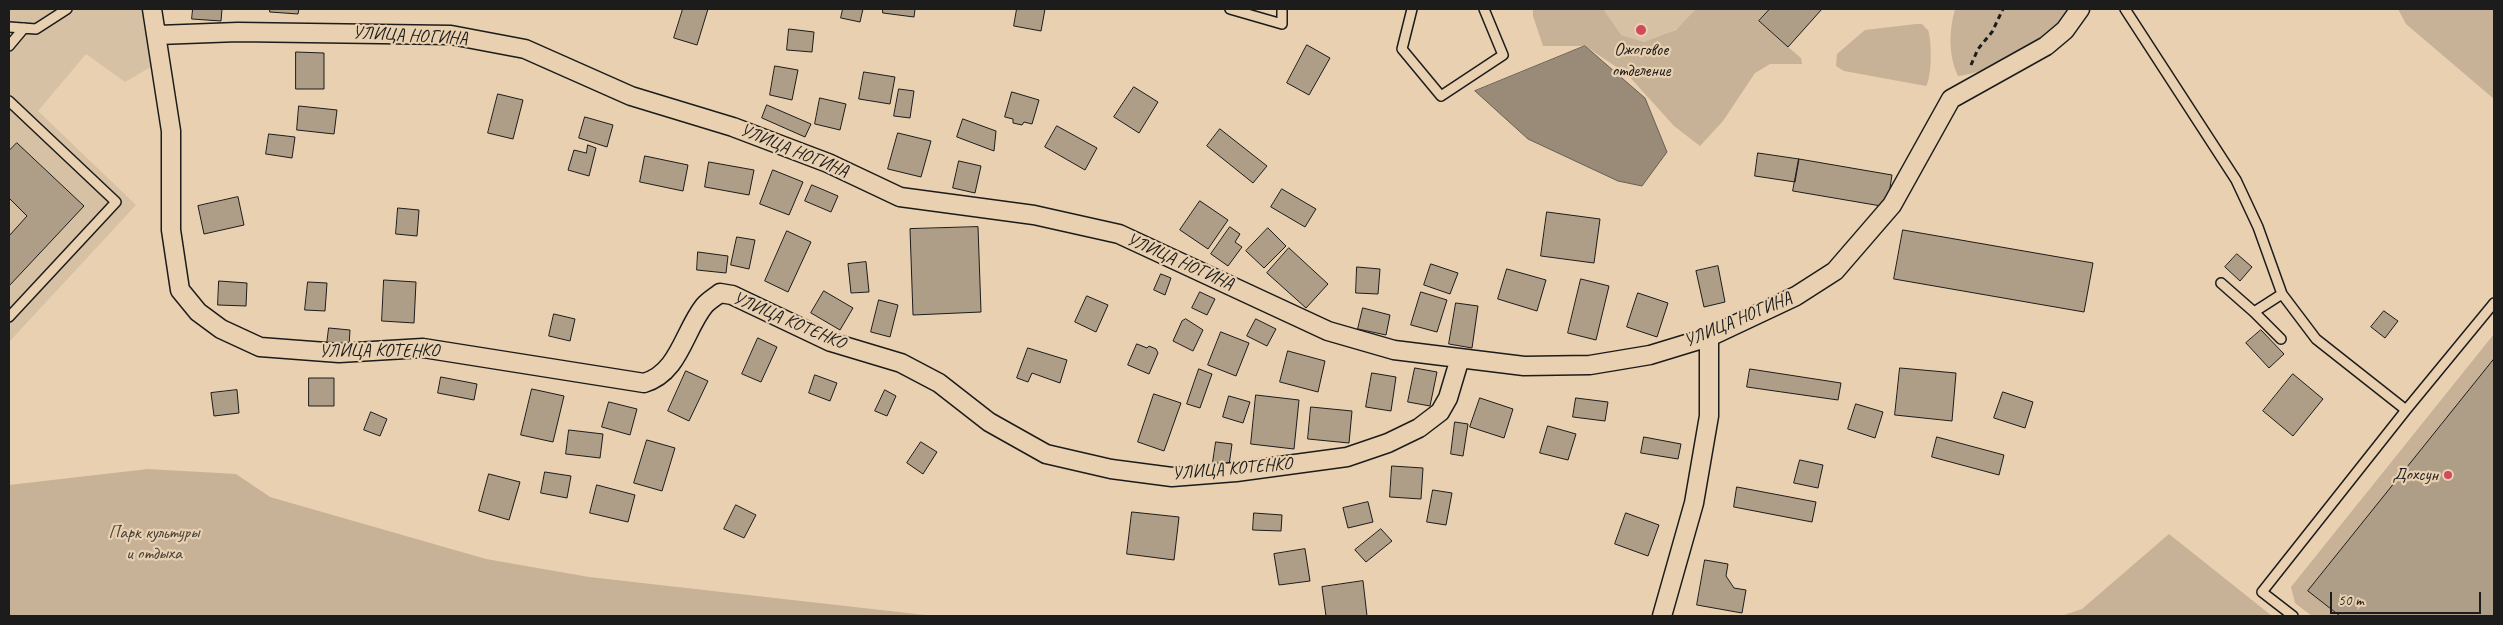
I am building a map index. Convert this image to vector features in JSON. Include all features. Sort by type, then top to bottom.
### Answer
[{"type":"street","name":"УЛИЦА КОТЕНКО","points":[[152,9],[158,35],[171,132],[171,230],[180,290],[198,312],[221,330],[260,347],[339,353],[423,348],[644,383],[657,379],[668,369],[705,305],[720,293],[732,295],[832,342],[901,363],[939,383],[989,422],[1046,454],[1111,469],[1172,476],[1236,472],[1346,457],[1388,443],[1419,428],[1440,412],[1448,398],[1460,358]]},
{"type":"street","name":"УЛИЦА НОГИНА","points":[[158,35],[238,32],[451,35],[525,48],[631,96],[742,130],[828,163],[900,197],[1034,215],[1119,234],[1328,331],[1394,350],[1524,366],[1590,365],[1650,355],[1709,337],[1796,296],[1836,271],[1892,205],[1951,99],[2046,46],[2065,30],[2080,9]]},
{"type":"street","points":[[1662,616],[1694,503],[1708,426],[1709,337]]},
{"type":"lane","points":[[9,26],[36,29],[67,9]]},
{"type":"lane","points":[[1230,9],[1282,24],[1282,9]]},
{"type":"lane","points":[[1412,9],[1402,49],[1441,96],[1503,55],[1484,9]]},
{"type":"lane","points":[[2125,9],[2236,180],[2258,227],[2282,294],[2316,340],[2406,410]]},
{"type":"lane","points":[[9,46],[24,28]]},
{"type":"lane","points":[[9,101],[116,202],[9,317]]},
{"type":"lane","points":[[2221,284],[2254,312],[2281,339]]},
{"type":"lane","points":[[2254,312],[2282,294]]},
{"type":"lane","points":[[2293,616],[2262,592],[2406,410],[2494,303]]},
{"type":"path","points":[[1963,92],[1978,49],[1992,32],[2003,9]]},
{"type":"shaded area","points":[[9,9],[146,9],[154,65],[125,82],[86,54],[38,111],[136,205],[9,342]]},
{"type":"shaded area","name":"Ожоговое отделение","points":[[1593,9],[1707,9],[1642,51],[1620,47]]},
{"type":"shaded area","points":[[1585,46],[1645,98],[1667,152],[1642,186],[1618,181],[1528,139],[1475,91]]},
{"type":"green space","points":[[1533,9],[1603,9],[1621,35],[1644,42],[1676,30],[1696,9],[1770,9],[1759,22],[1801,58],[1802,64],[1770,64],[1755,73],[1723,121],[1700,146],[1674,126],[1627,74],[1585,46],[1543,46],[1533,16]]},
{"type":"green space","points":[[1955,9],[2070,9],[2049,31],[2020,52],[1987,68],[1958,76],[1952,60],[1950,43]]},
{"type":"green space","points":[[2398,9],[2494,9],[2494,99],[2406,24]]},
{"type":"green space","points":[[1922,24],[1928,30],[1929,35],[1931,50],[1930,67],[1926,86],[1844,71],[1836,66],[1837,54],[1865,30]]},
{"type":"green space","name":"Дохсун","points":[[2494,334],[2494,616],[2312,616],[2295,603],[2291,587]]},
{"type":"green space","name":"Парк культуры и отдыха","points":[[148,469],[236,474],[270,497],[486,559],[589,577],[934,616],[9,616],[9,485]]},
{"type":"green space","points":[[2169,534],[2272,616],[2061,616],[2082,609]]},
{"type":"building","points":[[193,9],[222,9],[221,21],[192,19]]},
{"type":"building","points":[[270,9],[299,9],[298,14],[270,12]]},
{"type":"building","points":[[683,9],[708,9],[697,45],[674,38]]},
{"type":"building","points":[[843,9],[863,9],[860,22],[841,18]]},
{"type":"building","points":[[883,9],[915,9],[914,17],[883,13]]},
{"type":"building","points":[[1017,9],[1045,9],[1041,31],[1014,26]]},
{"type":"building","points":[[1770,9],[1822,9],[1788,47],[1759,21]]},
{"type":"building","points":[[789,29],[814,32],[812,52],[787,50]]},
{"type":"building","points":[[1307,45],[1330,58],[1309,95],[1287,83]]},
{"type":"building","points":[[296,52],[324,53],[324,89],[296,89]]},
{"type":"building","points":[[775,66],[798,70],[792,100],[770,95]]},
{"type":"building","points":[[864,72],[895,77],[890,104],[859,99]]},
{"type":"building","points":[[1134,87],[1158,102],[1139,133],[1114,117]]},
{"type":"building","points":[[899,89],[914,91],[910,118],[894,116]]},
{"type":"building","points":[[1012,92],[1039,100],[1032,124],[1024,122],[1022,125],[1013,123],[1013,119],[1005,117]]},
{"type":"building","points":[[498,94],[523,100],[513,139],[488,133]]},
{"type":"building","points":[[820,98],[846,104],[840,130],[815,124]]},
{"type":"building","points":[[767,105],[811,124],[805,137],[762,118]]},
{"type":"building","points":[[299,106],[337,110],[334,134],[297,130]]},
{"type":"building","points":[[585,117],[613,125],[607,147],[579,138]]},
{"type":"building","points":[[963,119],[996,131],[994,151],[957,137]]},
{"type":"building","points":[[1057,126],[1097,148],[1085,170],[1045,147]]},
{"type":"building","points":[[1220,129],[1267,166],[1253,183],[1207,146]]},
{"type":"building","points":[[898,133],[931,141],[921,177],[888,169]]},
{"type":"building","points":[[269,134],[295,137],[292,158],[266,154]]},
{"type":"building","points":[[17,143],[84,206],[9,286],[9,236],[27,216],[9,198],[9,151]]},
{"type":"building","points":[[588,145],[596,148],[589,176],[568,170],[574,150],[586,153]]},
{"type":"building","points":[[1758,153],[1799,159],[1795,182],[1755,176]]},
{"type":"building","points":[[645,156],[688,165],[683,191],[640,182]]},
{"type":"building","points":[[1799,159],[1892,175],[1887,207],[1793,191]]},
{"type":"building","points":[[959,161],[981,166],[975,193],[953,188]]},
{"type":"building","points":[[709,162],[754,170],[749,195],[705,187]]},
{"type":"building","points":[[773,170],[803,182],[789,215],[760,204]]},
{"type":"building","points":[[812,185],[838,196],[831,212],[805,201]]},
{"type":"building","points":[[1282,189],[1316,209],[1305,227],[1271,207]]},
{"type":"building","points":[[238,197],[244,225],[204,234],[198,206]]},
{"type":"building","points":[[1200,201],[1228,220],[1208,249],[1180,230]]},
{"type":"building","points":[[398,208],[419,210],[417,236],[396,234]]},
{"type":"building","points":[[1547,212],[1600,219],[1594,263],[1541,256]]},
{"type":"building","points":[[978,227],[981,312],[913,315],[910,229]]},
{"type":"building","points":[[1230,227],[1240,234],[1235,242],[1242,247],[1228,266],[1211,254]]},
{"type":"building","points":[[1268,228],[1286,246],[1264,268],[1246,251]]},
{"type":"building","points":[[1903,230],[2093,263],[2084,312],[1894,279]]},
{"type":"building","points":[[787,231],[811,242],[788,292],[765,281]]},
{"type":"building","points":[[737,237],[755,240],[749,269],[731,265]]},
{"type":"building","points":[[1289,248],[1328,284],[1306,308],[1267,273]]},
{"type":"building","points":[[698,252],[728,256],[726,273],[697,270]]},
{"type":"building","points":[[2237,254],[2252,267],[2240,281],[2225,267]]},
{"type":"building","points":[[866,262],[869,292],[851,293],[848,264]]},
{"type":"building","points":[[1431,264],[1458,273],[1450,294],[1424,285]]},
{"type":"building","points":[[1718,266],[1725,302],[1704,307],[1696,271]]},
{"type":"building","points":[[1357,267],[1380,269],[1378,294],[1356,293]]},
{"type":"building","points":[[1507,269],[1546,280],[1537,311],[1498,299]]},
{"type":"building","points":[[1161,274],[1171,278],[1165,295],[1154,290]]},
{"type":"building","points":[[1581,279],[1609,286],[1596,340],[1568,333]]},
{"type":"building","points":[[384,280],[416,282],[414,323],[382,321]]},
{"type":"building","points":[[219,281],[247,283],[246,306],[218,305]]},
{"type":"building","points":[[308,282],[327,283],[325,311],[305,310]]},
{"type":"building","points":[[824,291],[853,308],[840,330],[811,313]]},
{"type":"building","points":[[1200,292],[1215,299],[1207,315],[1192,308]]},
{"type":"building","points":[[1421,292],[1447,300],[1437,332],[1411,325]]},
{"type":"building","points":[[1638,293],[1668,303],[1657,337],[1627,327]]},
{"type":"building","points":[[1087,296],[1108,305],[1096,332],[1075,322]]},
{"type":"building","points":[[879,300],[898,305],[890,337],[871,332]]},
{"type":"building","points":[[1456,303],[1478,306],[1472,348],[1449,344]]},
{"type":"building","points":[[1363,308],[1390,315],[1386,335],[1358,329]]},
{"type":"building","points":[[2384,311],[2398,321],[2385,338],[2371,327]]},
{"type":"building","points":[[554,314],[575,319],[570,341],[549,336]]},
{"type":"building","points":[[1186,319],[1203,330],[1193,351],[1173,341],[1182,321]]},
{"type":"building","points":[[1256,319],[1276,329],[1267,346],[1247,336]]},
{"type":"building","points":[[329,328],[350,330],[349,346],[327,344]]},
{"type":"building","points":[[2261,330],[2284,354],[2269,368],[2246,343]]},
{"type":"building","points":[[1221,332],[1249,343],[1236,376],[1208,365]]},
{"type":"building","points":[[758,338],[777,347],[761,382],[742,374]]},
{"type":"building","points":[[1137,344],[1156,349],[1158,353],[1149,374],[1128,365]]},
{"type":"building","points":[[1028,348],[1067,360],[1060,383],[1032,373],[1028,382],[1017,378]]},
{"type":"building","points":[[1288,351],[1325,361],[1318,392],[1280,382]]},
{"type":"building","name":"Дохсун","points":[[2494,359],[2494,616],[2340,616],[2308,591]]},
{"type":"building","points":[[1415,368],[1437,372],[1430,406],[1408,402]]},
{"type":"building","points":[[1900,368],[1956,373],[1952,421],[1895,415]]},
{"type":"building","points":[[1199,369],[1212,374],[1200,408],[1187,404]]},
{"type":"building","points":[[1750,369],[1841,383],[1838,400],[1747,387]]},
{"type":"building","points":[[686,371],[708,381],[689,421],[668,411]]},
{"type":"building","points":[[1372,373],[1396,377],[1391,411],[1366,407]]},
{"type":"building","points":[[2293,374],[2323,399],[2293,436],[2263,411]]},
{"type":"building","points":[[815,375],[837,383],[830,401],[809,393]]},
{"type":"building","points":[[441,377],[477,384],[474,400],[438,393]]},
{"type":"building","points":[[309,378],[334,378],[334,406],[309,406]]},
{"type":"building","points":[[532,389],[564,396],[553,442],[521,435]]},
{"type":"building","points":[[237,390],[239,413],[214,416],[211,393]]},
{"type":"building","points":[[885,390],[896,396],[887,416],[875,411]]},
{"type":"building","points":[[2003,392],[2033,402],[2025,428],[1994,418]]},
{"type":"building","points":[[1154,394],[1181,403],[1164,451],[1138,442]]},
{"type":"building","points":[[1256,395],[1299,400],[1294,449],[1251,444]]},
{"type":"building","points":[[1229,396],[1250,402],[1243,423],[1223,417]]},
{"type":"building","points":[[1480,398],[1513,409],[1504,438],[1470,427]]},
{"type":"building","points":[[1576,398],[1608,402],[1605,421],[1573,417]]},
{"type":"building","points":[[609,402],[637,409],[630,435],[602,427]]},
{"type":"building","points":[[1856,404],[1883,412],[1875,438],[1848,429]]},
{"type":"building","points":[[1311,407],[1352,411],[1349,443],[1308,439]]},
{"type":"building","points":[[371,412],[387,419],[380,436],[364,430]]},
{"type":"building","points":[[1455,422],[1468,424],[1463,456],[1451,454]]},
{"type":"building","points":[[1548,426],[1576,434],[1568,460],[1540,453]]},
{"type":"building","points":[[569,430],[603,434],[600,458],[566,454]]},
{"type":"building","points":[[1644,437],[1681,444],[1678,459],[1641,453]]},
{"type":"building","points":[[1937,437],[2004,455],[1999,475],[1932,457]]},
{"type":"building","points":[[647,440],[675,448],[662,491],[634,483]]},
{"type":"building","points":[[921,442],[937,452],[923,474],[907,463]]},
{"type":"building","points":[[1216,442],[1232,444],[1229,465],[1213,462]]},
{"type":"building","points":[[1800,460],[1823,465],[1818,488],[1794,483]]},
{"type":"building","points":[[1392,466],[1423,468],[1421,499],[1390,497]]},
{"type":"building","points":[[545,472],[571,476],[567,498],[541,493]]},
{"type":"building","points":[[489,474],[520,482],[509,520],[479,511]]},
{"type":"building","points":[[597,485],[635,495],[628,522],[590,513]]},
{"type":"building","points":[[1737,487],[1816,502],[1812,522],[1734,507]]},
{"type":"building","points":[[1433,490],[1452,493],[1446,525],[1427,522]]},
{"type":"building","points":[[1368,502],[1373,522],[1348,528],[1343,508]]},
{"type":"building","points":[[736,505],[756,515],[744,538],[724,529]]},
{"type":"building","points":[[1132,512],[1179,517],[1174,560],[1127,554]]},
{"type":"building","points":[[1254,513],[1282,515],[1281,531],[1253,530]]},
{"type":"building","points":[[1626,513],[1659,525],[1648,556],[1615,544]]},
{"type":"building","points":[[1381,529],[1392,541],[1366,562],[1355,550]]},
{"type":"building","points":[[1305,549],[1310,581],[1279,585],[1274,554]]},
{"type":"building","points":[[1705,560],[1728,564],[1726,576],[1734,588],[1746,590],[1742,613],[1697,605]]},
{"type":"building","points":[[1363,581],[1367,616],[1326,616],[1322,587]]},
{"type":"place","name":"Ожоговое отделение","points":[[1641,30]]},
{"type":"place","name":"Дохсун","points":[[2448,475]]}]
